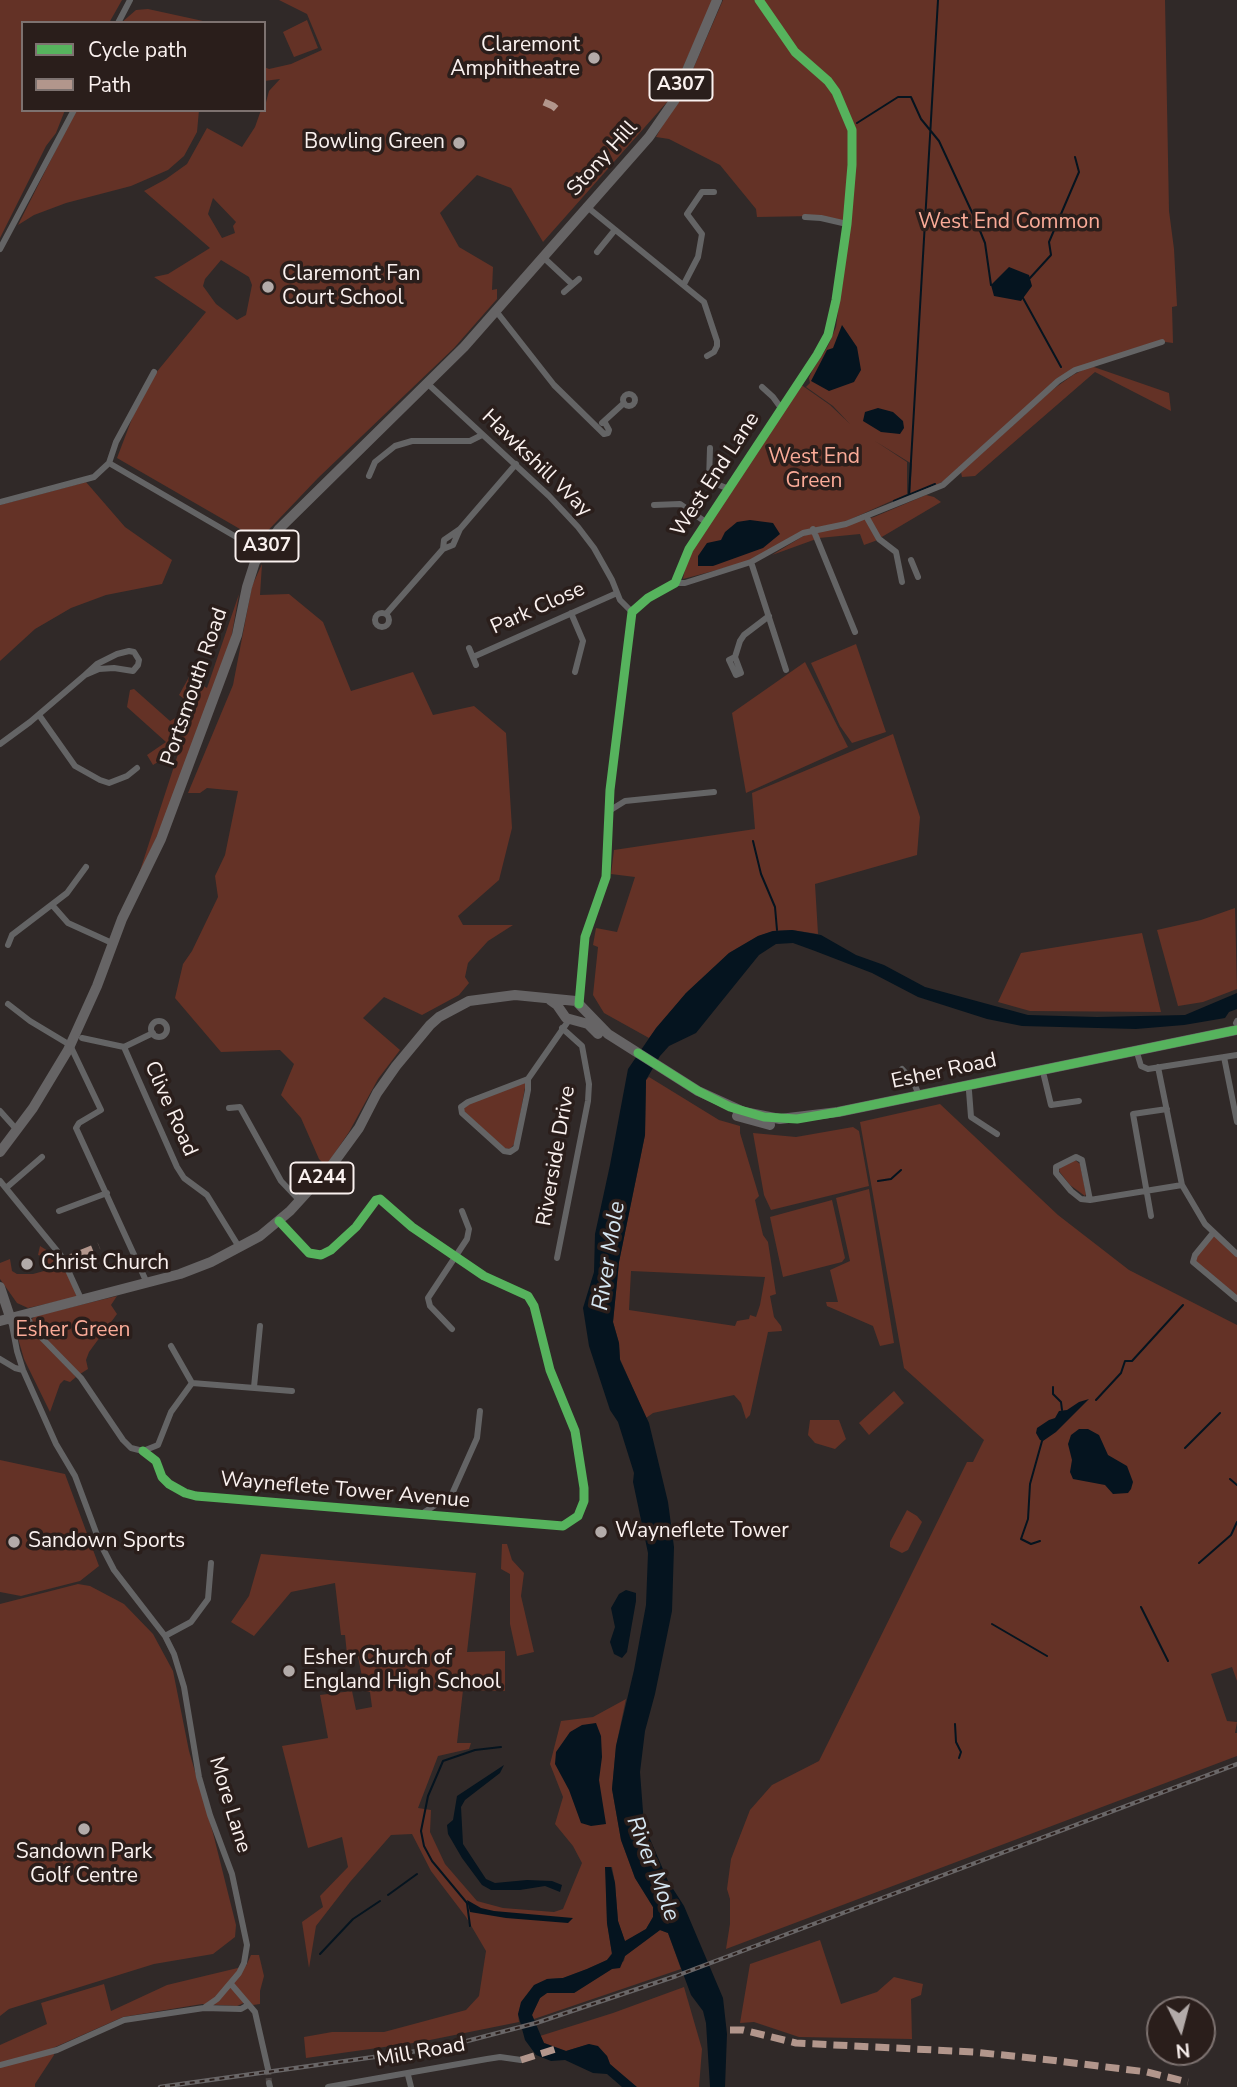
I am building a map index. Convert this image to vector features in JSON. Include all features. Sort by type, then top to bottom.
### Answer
[{"type":"main road","name":"Stony Hill","points":[[486,323],[649,137],[674,101],[717,0]]},
{"type":"main road","name":"Portsmouth Road","points":[[69,1047],[97,986],[112,943],[144,879],[175,805],[233,647],[255,562],[279,529],[428,384],[486,323]]},
{"type":"main road","name":"A244","points":[[11,1320],[203,1266],[260,1236],[318,1183],[350,1141],[396,1066],[439,1017],[469,1001],[490,997],[515,995],[575,1003]]},
{"type":"main road","points":[[549,1000],[567,1020],[588,1024],[600,1035],[636,1055]]},
{"type":"main road","points":[[567,1020],[575,1003]]},
{"type":"main road","points":[[567,1020],[581,1014],[575,1003]]},
{"type":"main road","points":[[575,1003],[603,1030],[663,1074]]},
{"type":"main road","name":"Esher Road","points":[[663,1074],[722,1104],[744,1112],[772,1118],[815,1116],[1237,1030]]},
{"type":"main road","name":"Esher Road","points":[[663,1074],[697,1098],[726,1112],[751,1121],[779,1125],[825,1121],[1237,1036]]},
{"type":"main road","name":"A307","points":[[0,1152],[35,1106],[69,1047]]},
{"type":"main road","points":[[0,1287],[7,1303],[11,1320],[0,1321],[7,1303]]},
{"type":"main road","points":[[7,1303],[26,1315]]},
{"type":"street","points":[[119,21],[130,0]]},
{"type":"street","name":"West End Lane","points":[[675,583],[687,553],[828,335],[839,287],[847,224],[852,130],[847,114],[828,81],[795,52],[759,0]]},
{"type":"street","points":[[0,249],[73,112]]},
{"type":"street","points":[[684,284],[698,257],[702,234],[701,229],[687,216],[702,192],[714,192]]},
{"type":"street","points":[[586,206],[705,302],[717,346],[714,352],[707,355]]},
{"type":"street","points":[[805,217],[847,224]]},
{"type":"street","points":[[597,252],[614,231]]},
{"type":"street","points":[[542,257],[572,284]]},
{"type":"street","points":[[564,292],[579,279]]},
{"type":"street","points":[[496,312],[554,385],[604,434],[608,433],[609,427],[604,421]]},
{"type":"street","points":[[575,1003],[580,988],[585,937],[606,877],[610,790],[632,612],[648,598],[675,583],[685,583],[751,562],[791,538],[813,529],[846,524],[943,485],[1058,381],[1074,370],[1161,342]]},
{"type":"street","points":[[0,502],[94,477],[109,463],[116,442],[154,372]]},
{"type":"street","name":"Hawkshill Way","points":[[428,384],[516,464],[578,527],[594,548],[620,600],[632,612]]},
{"type":"street","points":[[762,387],[781,408]]},
{"type":"street","points":[[596,425],[624,403]]},
{"type":"street","points":[[369,476],[375,462],[395,446],[412,441],[470,442],[482,435]]},
{"type":"street","points":[[710,448],[709,481],[729,489]]},
{"type":"street","points":[[109,463],[262,552]]},
{"type":"street","points":[[386,614],[443,549],[453,545],[460,528],[516,464]]},
{"type":"street","points":[[654,505],[680,504],[707,523]]},
{"type":"street","points":[[866,516],[879,539],[896,552],[902,582]]},
{"type":"street","points":[[813,529],[855,632]]},
{"type":"street","points":[[911,561],[918,577]]},
{"type":"street","points":[[751,562],[786,670]]},
{"type":"street","points":[[901,573],[915,569]]},
{"type":"street","name":"Park Close","points":[[473,657],[617,593]]},
{"type":"street","points":[[571,613],[583,640],[575,672]]},
{"type":"street","points":[[735,657],[744,635],[769,616]]},
{"type":"street","name":"Park Close","points":[[469,648],[476,665]]},
{"type":"street","points":[[0,744],[39,715],[97,664],[129,650],[134,652],[139,660],[133,671],[99,669],[85,675]]},
{"type":"street","points":[[39,715],[75,766],[100,780],[109,783],[137,768]]},
{"type":"street","points":[[610,790],[625,801]]},
{"type":"street","points":[[609,811],[625,801],[714,792]]},
{"type":"street","points":[[8,945],[12,935],[53,905],[72,887],[86,867]]},
{"type":"street","points":[[53,905],[68,923],[112,943]]},
{"type":"street","points":[[8,1004],[69,1047],[101,1110],[79,1123],[76,1128],[148,1283]]},
{"type":"street","points":[[528,1079],[468,1102],[460,1110],[504,1151],[510,1152],[516,1148],[528,1079],[567,1020]]},
{"type":"street","name":"Riverside Drive","points":[[556,1258],[588,1101],[589,1084],[582,1046],[567,1020]]},
{"type":"street","name":"Clive Road","points":[[82,1038],[124,1047],[153,1033]]},
{"type":"street","name":"Clive Road","points":[[124,1047],[177,1167],[190,1183],[207,1195],[239,1247]]},
{"type":"street","points":[[1138,1056],[1143,1068],[1237,1055]]},
{"type":"street","points":[[1224,1057],[1237,1122]]},
{"type":"street","points":[[1158,1067],[1182,1185],[1196,1212],[1213,1233],[1235,1249]]},
{"type":"street","points":[[902,1069],[913,1081],[919,1095]]},
{"type":"street","points":[[1044,1076],[1051,1105],[1079,1101]]},
{"type":"street","points":[[969,1091],[971,1117],[997,1135]]},
{"type":"street","points":[[229,1108],[240,1107],[281,1181],[300,1201]]},
{"type":"street","points":[[1151,1216],[1133,1114],[1167,1109]]},
{"type":"street","points":[[0,1111],[17,1129]]},
{"type":"street","points":[[6,1188],[42,1157]]},
{"type":"street","points":[[1090,1200],[1082,1160],[1076,1157],[1056,1167],[1056,1173],[1081,1199],[1090,1200],[1182,1185]]},
{"type":"street","points":[[0,1181],[62,1257],[82,1301]]},
{"type":"street","points":[[59,1210],[107,1193]]},
{"type":"street","points":[[279,1221],[309,1253],[321,1255],[331,1250],[356,1227],[376,1200],[380,1199],[412,1227],[454,1256]]},
{"type":"street","points":[[452,1329],[430,1307],[428,1298],[467,1239],[470,1229],[462,1211]]},
{"type":"street","points":[[1213,1233],[1195,1255],[1193,1262],[1237,1299]]},
{"type":"street","name":"Wayneflete Tower Avenue","points":[[26,1315],[30,1326],[81,1378],[126,1444],[143,1451],[156,1461],[162,1477],[185,1493],[563,1527],[578,1516],[582,1508],[584,1488],[575,1430],[550,1370],[534,1306],[528,1296],[484,1276],[454,1256]]},
{"type":"street","points":[[11,1320],[16,1351],[23,1370],[56,1444],[75,1476],[106,1556],[137,1602],[165,1636],[191,1622],[208,1599],[211,1563]]},
{"type":"street","points":[[0,1321],[0,1328]]},
{"type":"street","points":[[254,1387],[260,1326]]},
{"type":"street","points":[[171,1346],[192,1383]]},
{"type":"street","points":[[0,1359],[23,1370]]},
{"type":"street","points":[[192,1383],[292,1391]]},
{"type":"street","points":[[156,1461],[158,1445],[171,1412],[192,1383]]},
{"type":"street","points":[[420,1515],[452,1494],[477,1438],[480,1411]]},
{"type":"street","points":[[143,1451],[158,1445]]},
{"type":"street","name":"More Lane","points":[[165,1636],[180,1671],[199,1777],[232,1874],[246,1934],[247,1954],[239,1973],[217,1999],[204,2008]]},
{"type":"street","points":[[231,1983],[257,2018],[268,2069]]},
{"type":"street","points":[[0,2065],[57,2050],[124,2020],[204,2008],[241,2009],[248,2005]]},
{"type":"street","name":"Mill Road","points":[[328,2087],[500,2057],[521,2060]]},
{"type":"street","points":[[408,2075],[411,2087]]},
{"type":"green space","points":[[0,0],[122,0],[110,21],[21,21],[21,112],[64,112],[56,133],[46,146],[0,238]]},
{"type":"green space","points":[[279,0],[713,0],[668,101],[543,242],[511,188],[477,175],[440,213],[459,247],[493,267],[492,290],[497,289],[497,299],[454,348],[318,478],[259,540],[117,458],[133,416],[155,374],[206,312],[154,277],[168,274],[210,248],[144,191],[187,164],[207,128],[242,147],[255,127],[260,112],[266,112],[269,91],[280,79],[266,81],[266,68],[291,64],[322,50],[307,14]],"holes":[[[213,198],[236,222],[233,226],[235,233],[222,238],[208,214]],[[221,260],[249,277],[252,285],[246,315],[237,320],[216,304],[203,286],[205,279]]]},
{"type":"green space","name":"West End Common","points":[[723,0],[1165,0],[1169,211],[1177,306],[1172,307],[1173,343],[1158,341],[1067,373],[948,479],[910,498],[912,464],[875,441],[907,462],[907,494],[840,524],[813,528],[751,561],[683,579],[686,564],[695,546],[800,384],[830,405],[850,424],[833,406],[806,387],[836,327],[849,224],[813,216],[757,217],[756,209],[720,165],[669,139],[656,137],[690,76]]},
{"type":"green space","points":[[148,9],[203,21],[123,21],[136,10]]},
{"type":"green space","points":[[307,20],[318,48],[294,57],[283,32]]},
{"type":"green space","points":[[75,112],[199,112],[197,132],[184,156],[168,170],[131,186],[66,203],[34,215],[18,225]]},
{"type":"green space","points":[[1091,366],[1169,393],[1171,411],[1095,372],[975,476],[962,477],[961,472],[1052,390]]},
{"type":"green space","points":[[86,482],[125,527],[172,560],[162,584],[106,595],[71,608],[35,629],[0,661],[0,505]]},
{"type":"green space","points":[[926,495],[941,502],[875,541],[864,545],[860,534],[819,538],[772,555],[805,535],[874,517]]},
{"type":"green space","points":[[262,564],[260,595],[289,594],[323,622],[351,691],[413,672],[433,715],[474,706],[506,733],[512,828],[499,880],[458,916],[463,925],[513,925],[488,941],[468,963],[465,977],[469,983],[459,995],[422,1015],[384,997],[363,1018],[400,1050],[378,1079],[349,1132],[326,1166],[319,1159],[301,1118],[281,1095],[294,1064],[280,1050],[221,1052],[175,998],[183,964],[218,897],[215,876],[225,855],[238,791],[207,788],[200,793],[188,793],[233,685],[252,586]]},
{"type":"green space","points":[[239,594],[231,639],[165,818],[137,880],[178,754],[172,748],[174,752],[153,765],[147,755],[166,742],[127,707],[130,690],[134,689],[170,721],[188,711],[191,704],[179,695],[189,677],[207,688]]},
{"type":"green space","points":[[856,644],[886,732],[852,743],[840,726],[811,663]]},
{"type":"green space","points":[[805,662],[848,747],[746,793],[732,713]]},
{"type":"green space","points":[[893,734],[920,817],[917,855],[815,884],[818,934],[792,930],[773,931],[758,936],[729,953],[686,993],[649,1038],[604,1013],[593,995],[598,947],[593,945],[596,928],[617,932],[635,877],[611,874],[614,850],[755,829],[752,793]]},
{"type":"green space","points":[[1235,908],[1237,989],[1203,1002],[1178,1006],[1157,930],[1201,920]]},
{"type":"green space","points":[[1142,933],[1161,1012],[1030,1011],[998,1002],[1021,953]]},
{"type":"green space","points":[[649,1077],[719,1120],[740,1126],[759,1196],[755,1200],[763,1235],[768,1242],[776,1294],[770,1296],[774,1317],[782,1331],[768,1332],[750,1415],[746,1419],[741,1403],[734,1395],[653,1413],[646,1418],[620,1359],[613,1322],[619,1262],[645,1135],[646,1080]],"holes":[[[631,1271],[765,1277],[756,1317],[750,1315],[749,1319],[737,1321],[735,1326],[629,1310]]]},
{"type":"green space","points":[[526,1082],[515,1143],[510,1149],[504,1148],[463,1110],[469,1103]]},
{"type":"green space","points":[[940,1104],[1058,1215],[1129,1270],[1237,1325],[1237,1681],[1232,1667],[1211,1674],[1227,1721],[1237,1722],[1237,1756],[726,1949],[730,1924],[730,1899],[727,1889],[731,1859],[750,1810],[772,1785],[819,1761],[967,1462],[973,1462],[984,1440],[904,1368],[860,1122]]},
{"type":"green space","points":[[853,1127],[859,1131],[869,1186],[771,1210],[764,1195],[753,1133],[796,1137]]},
{"type":"green space","points":[[1075,1160],[1080,1164],[1085,1196],[1070,1185],[1059,1171],[1060,1167]]},
{"type":"green space","points":[[869,1189],[894,1343],[880,1346],[873,1326],[827,1306],[826,1302],[838,1302],[830,1270],[850,1261],[836,1198]]},
{"type":"green space","points":[[832,1200],[845,1258],[842,1262],[783,1277],[770,1217]]},
{"type":"green space","points":[[1213,1233],[1237,1254],[1237,1299],[1195,1265],[1195,1255]]},
{"type":"green space","points":[[40,1246],[61,1259],[77,1297],[28,1308],[17,1303],[0,1279],[0,1263],[10,1259],[12,1271],[17,1274],[44,1271],[45,1257],[38,1255]]},
{"type":"green space","name":"Esher Green","points":[[117,1296],[111,1305],[117,1314],[89,1352],[86,1360],[88,1369],[80,1374],[35,1328],[31,1320],[35,1316]]},
{"type":"green space","name":"Esher Green","points":[[18,1320],[24,1321],[76,1377],[70,1382],[64,1380],[60,1384],[50,1412],[24,1359],[15,1328]]},
{"type":"green space","points":[[894,1391],[904,1403],[869,1435],[859,1423]]},
{"type":"green space","points":[[810,1420],[839,1420],[846,1439],[835,1449],[815,1443],[808,1435]]},
{"type":"green space","points":[[0,1460],[65,1474],[99,1566],[80,1581],[21,1596],[0,1592]]},
{"type":"green space","points":[[907,1510],[922,1522],[908,1550],[902,1553],[890,1547],[890,1542]]},
{"type":"green space","points":[[502,1544],[507,1544],[512,1560],[524,1573],[521,1596],[534,1652],[517,1656],[510,1624],[510,1574],[501,1569]]},
{"type":"green space","points":[[261,1554],[476,1573],[467,1652],[505,1651],[505,1691],[463,1690],[457,1743],[471,1743],[469,1749],[438,1756],[418,1808],[431,1810],[430,1832],[445,1864],[477,1901],[503,1908],[554,1912],[563,1909],[582,1863],[573,1846],[555,1824],[563,1797],[550,1764],[561,1721],[593,1717],[626,1699],[616,1746],[612,1789],[621,1840],[635,1878],[653,1907],[653,1917],[646,1929],[625,1942],[618,1921],[612,1867],[606,1867],[607,1923],[612,1953],[607,1960],[587,1969],[563,1978],[547,1979],[518,2014],[519,2022],[420,2042],[306,2058],[304,2037],[332,2032],[384,2032],[466,2010],[479,1996],[486,1951],[466,1917],[431,1871],[412,1834],[391,1835],[316,1926],[309,1968],[302,1922],[323,1907],[320,1896],[348,1867],[342,1837],[308,1848],[282,1746],[328,1738],[320,1695],[352,1691],[356,1710],[372,1707],[370,1692],[365,1691],[357,1652],[347,1654],[345,1635],[341,1635],[335,1583],[291,1592],[254,1636],[231,1622],[249,1596]]},
{"type":"green space","points":[[78,1584],[90,1586],[124,1604],[153,1634],[173,1671],[189,1751],[236,1925],[235,1937],[213,1954],[154,1964],[9,2009],[0,2016],[0,1604]]},
{"type":"green space","points":[[660,1930],[668,1933],[681,1969],[534,2019],[532,2015],[540,1998],[547,1993],[574,1993],[624,1961],[625,1956]]},
{"type":"green space","points":[[820,1940],[841,2004],[877,1992],[894,1977],[923,1984],[921,1995],[911,1999],[912,2039],[799,2037],[754,2022],[740,2023],[750,1964]]},
{"type":"green space","points":[[251,1955],[259,1955],[264,1976],[260,2004],[253,2005],[248,2001],[237,2006],[202,2004],[123,2017],[53,2048],[54,2055],[35,2087],[0,2087],[0,2045],[47,2024],[41,2003],[104,1984],[111,2011],[167,1985],[246,1966]]},
{"type":"green space","points":[[684,1987],[702,2049],[699,2087],[633,2087],[610,2064],[607,2056],[589,2044],[566,2051],[544,2043],[540,2036],[613,2013]]},
{"type":"water","points":[[1009,267],[1029,275],[1032,286],[1021,301],[994,296],[991,285]]},
{"type":"water","points":[[842,325],[857,347],[861,370],[854,382],[829,391],[811,381],[827,350],[833,348]]},
{"type":"water","points":[[878,408],[893,412],[903,421],[904,428],[900,434],[881,432],[863,421],[865,412]]},
{"type":"water","points":[[750,520],[773,523],[780,534],[763,548],[713,566],[698,566],[698,556],[707,543],[721,540],[725,532],[737,522]]},
{"type":"water","name":"River Mole","points":[[792,930],[821,935],[856,955],[884,965],[925,987],[1028,1015],[1185,1015],[1237,993],[1237,1009],[1229,1012],[1225,1018],[1136,1029],[1022,1026],[987,1019],[918,997],[872,973],[793,943],[776,944],[759,955],[696,1033],[669,1046],[646,1080],[645,1135],[619,1262],[613,1322],[620,1360],[649,1423],[668,1502],[674,1547],[672,1611],[645,1731],[640,1772],[644,1825],[668,1881],[684,1906],[723,1998],[727,2034],[725,2087],[710,2087],[703,2011],[691,1995],[668,1933],[660,1930],[625,1956],[620,1968],[612,1969],[574,1993],[547,1993],[540,1998],[532,2015],[544,2043],[566,2051],[589,2044],[598,2046],[610,2064],[637,2087],[622,2087],[607,2074],[593,2073],[565,2060],[551,2061],[536,2055],[525,2040],[518,2014],[521,2002],[534,1985],[587,1969],[607,1960],[612,1954],[607,1923],[605,1867],[611,1867],[618,1921],[625,1941],[646,1929],[653,1917],[653,1907],[635,1878],[621,1840],[612,1789],[616,1746],[646,1605],[648,1553],[633,1482],[634,1473],[589,1346],[583,1308],[594,1272],[595,1234],[628,1069],[656,1028],[686,993],[729,953],[758,936],[773,931]]},
{"type":"water","points":[[1089,1399],[1056,1432],[1043,1441],[1040,1440],[1036,1433],[1037,1428],[1055,1418],[1059,1411]]},
{"type":"water","points":[[1079,1429],[1088,1429],[1099,1435],[1108,1455],[1127,1466],[1133,1482],[1128,1493],[1113,1494],[1105,1485],[1073,1479],[1068,1444],[1071,1435]]},
{"type":"water","points":[[626,1590],[636,1593],[636,1601],[627,1652],[622,1658],[614,1654],[610,1642],[615,1627],[611,1608],[619,1594]]},
{"type":"water","points":[[596,1723],[601,1736],[599,1780],[606,1824],[591,1826],[581,1823],[569,1790],[555,1764],[556,1752],[570,1732],[582,1725]]},
{"type":"water","points":[[504,1765],[500,1773],[465,1800],[461,1807],[463,1844],[486,1879],[495,1883],[552,1881],[562,1885],[560,1892],[545,1886],[520,1890],[491,1890],[482,1885],[448,1834],[447,1825],[453,1820],[457,1796]]},
{"type":"water","points":[[467,1900],[481,1908],[494,1911],[573,1918],[568,1923],[470,1912]]},
{"type":"waterway","points":[[909,495],[938,0]]},
{"type":"waterway","points":[[857,123],[898,97],[911,97],[921,119],[939,141],[976,221],[985,243],[991,285]]},
{"type":"waterway","points":[[1030,278],[1051,255],[1049,242],[1079,172],[1075,157]]},
{"type":"waterway","points":[[1023,298],[1061,367]]},
{"type":"waterway","points":[[894,501],[935,484]]},
{"type":"waterway","points":[[753,841],[761,874],[775,907],[777,930]]},
{"type":"waterway","points":[[878,1181],[891,1179],[901,1170]]},
{"type":"waterway","points":[[1096,1400],[1121,1373],[1125,1361],[1132,1361],[1183,1305]]},
{"type":"waterway","points":[[1053,1387],[1053,1394],[1061,1402],[1062,1410]]},
{"type":"waterway","points":[[1185,1448],[1220,1413]]},
{"type":"waterway","points":[[1040,1541],[1031,1544],[1021,1539],[1028,1519],[1030,1484],[1042,1441]]},
{"type":"waterway","points":[[1230,1479],[1237,1485]]},
{"type":"waterway","points":[[1199,1563],[1231,1535],[1237,1522]]},
{"type":"waterway","points":[[1141,1607],[1168,1661]]},
{"type":"waterway","points":[[992,1624],[1047,1656]]},
{"type":"waterway","points":[[955,1724],[956,1742],[961,1752],[959,1758]]},
{"type":"waterway","points":[[470,1926],[467,1903],[432,1861],[424,1846],[421,1831],[428,1796],[443,1761],[475,1750],[501,1747]]},
{"type":"waterway","points":[[388,1895],[417,1874]]},
{"type":"waterway","points":[[320,1954],[353,1919],[380,1901]]},
{"type":"tunnel","points":[[268,2069],[269,2083]]},
{"type":"railway","points":[[160,2087],[417,2051],[536,2023],[676,1976],[1237,1764]]},
{"type":"marked path","points":[[544,102],[561,113]]},
{"type":"marked path","points":[[67,1265],[74,1262],[72,1257],[99,1246]]},
{"type":"marked path","points":[[730,2030],[743,2030],[796,2043],[974,2052],[1050,2060],[1147,2072],[1188,2082]]},
{"type":"marked path","points":[[521,2060],[559,2048]]},
{"type":"cycle path","points":[[579,1004],[585,937],[606,877],[610,790],[632,612],[648,598],[675,583],[689,549],[817,355],[828,335],[836,300],[847,224],[852,130],[836,92],[828,81],[795,52],[759,0]]},
{"type":"cycle path","points":[[638,1053],[698,1091],[730,1107],[764,1117],[797,1119],[1237,1030]]},
{"type":"cycle path","points":[[143,1451],[156,1461],[162,1477],[169,1484],[196,1496],[563,1526],[578,1516],[584,1501],[584,1488],[575,1431],[550,1370],[534,1306],[528,1296],[484,1276],[412,1227],[380,1199],[376,1200],[356,1227],[331,1250],[321,1255],[309,1253],[279,1221]]},
{"type":"place","name":"Claremont Amphitheatre","points":[[594,58]]},
{"type":"place","name":"Bowling Green","points":[[459,143]]},
{"type":"place","name":"Claremont Fan Court School","points":[[268,287]]},
{"type":"place","name":"Christ Church","points":[[27,1264]]},
{"type":"place","name":"Wayneflete Tower","points":[[601,1532]]},
{"type":"place","name":"Sandown Sports","points":[[14,1542]]},
{"type":"place","name":"Esher Church of England High School","points":[[289,1671]]},
{"type":"place","name":"Sandown Park Golf Centre","points":[[84,1829]]},
{"type":"park label","name":"West End Green","points":[[814,470]]}]
